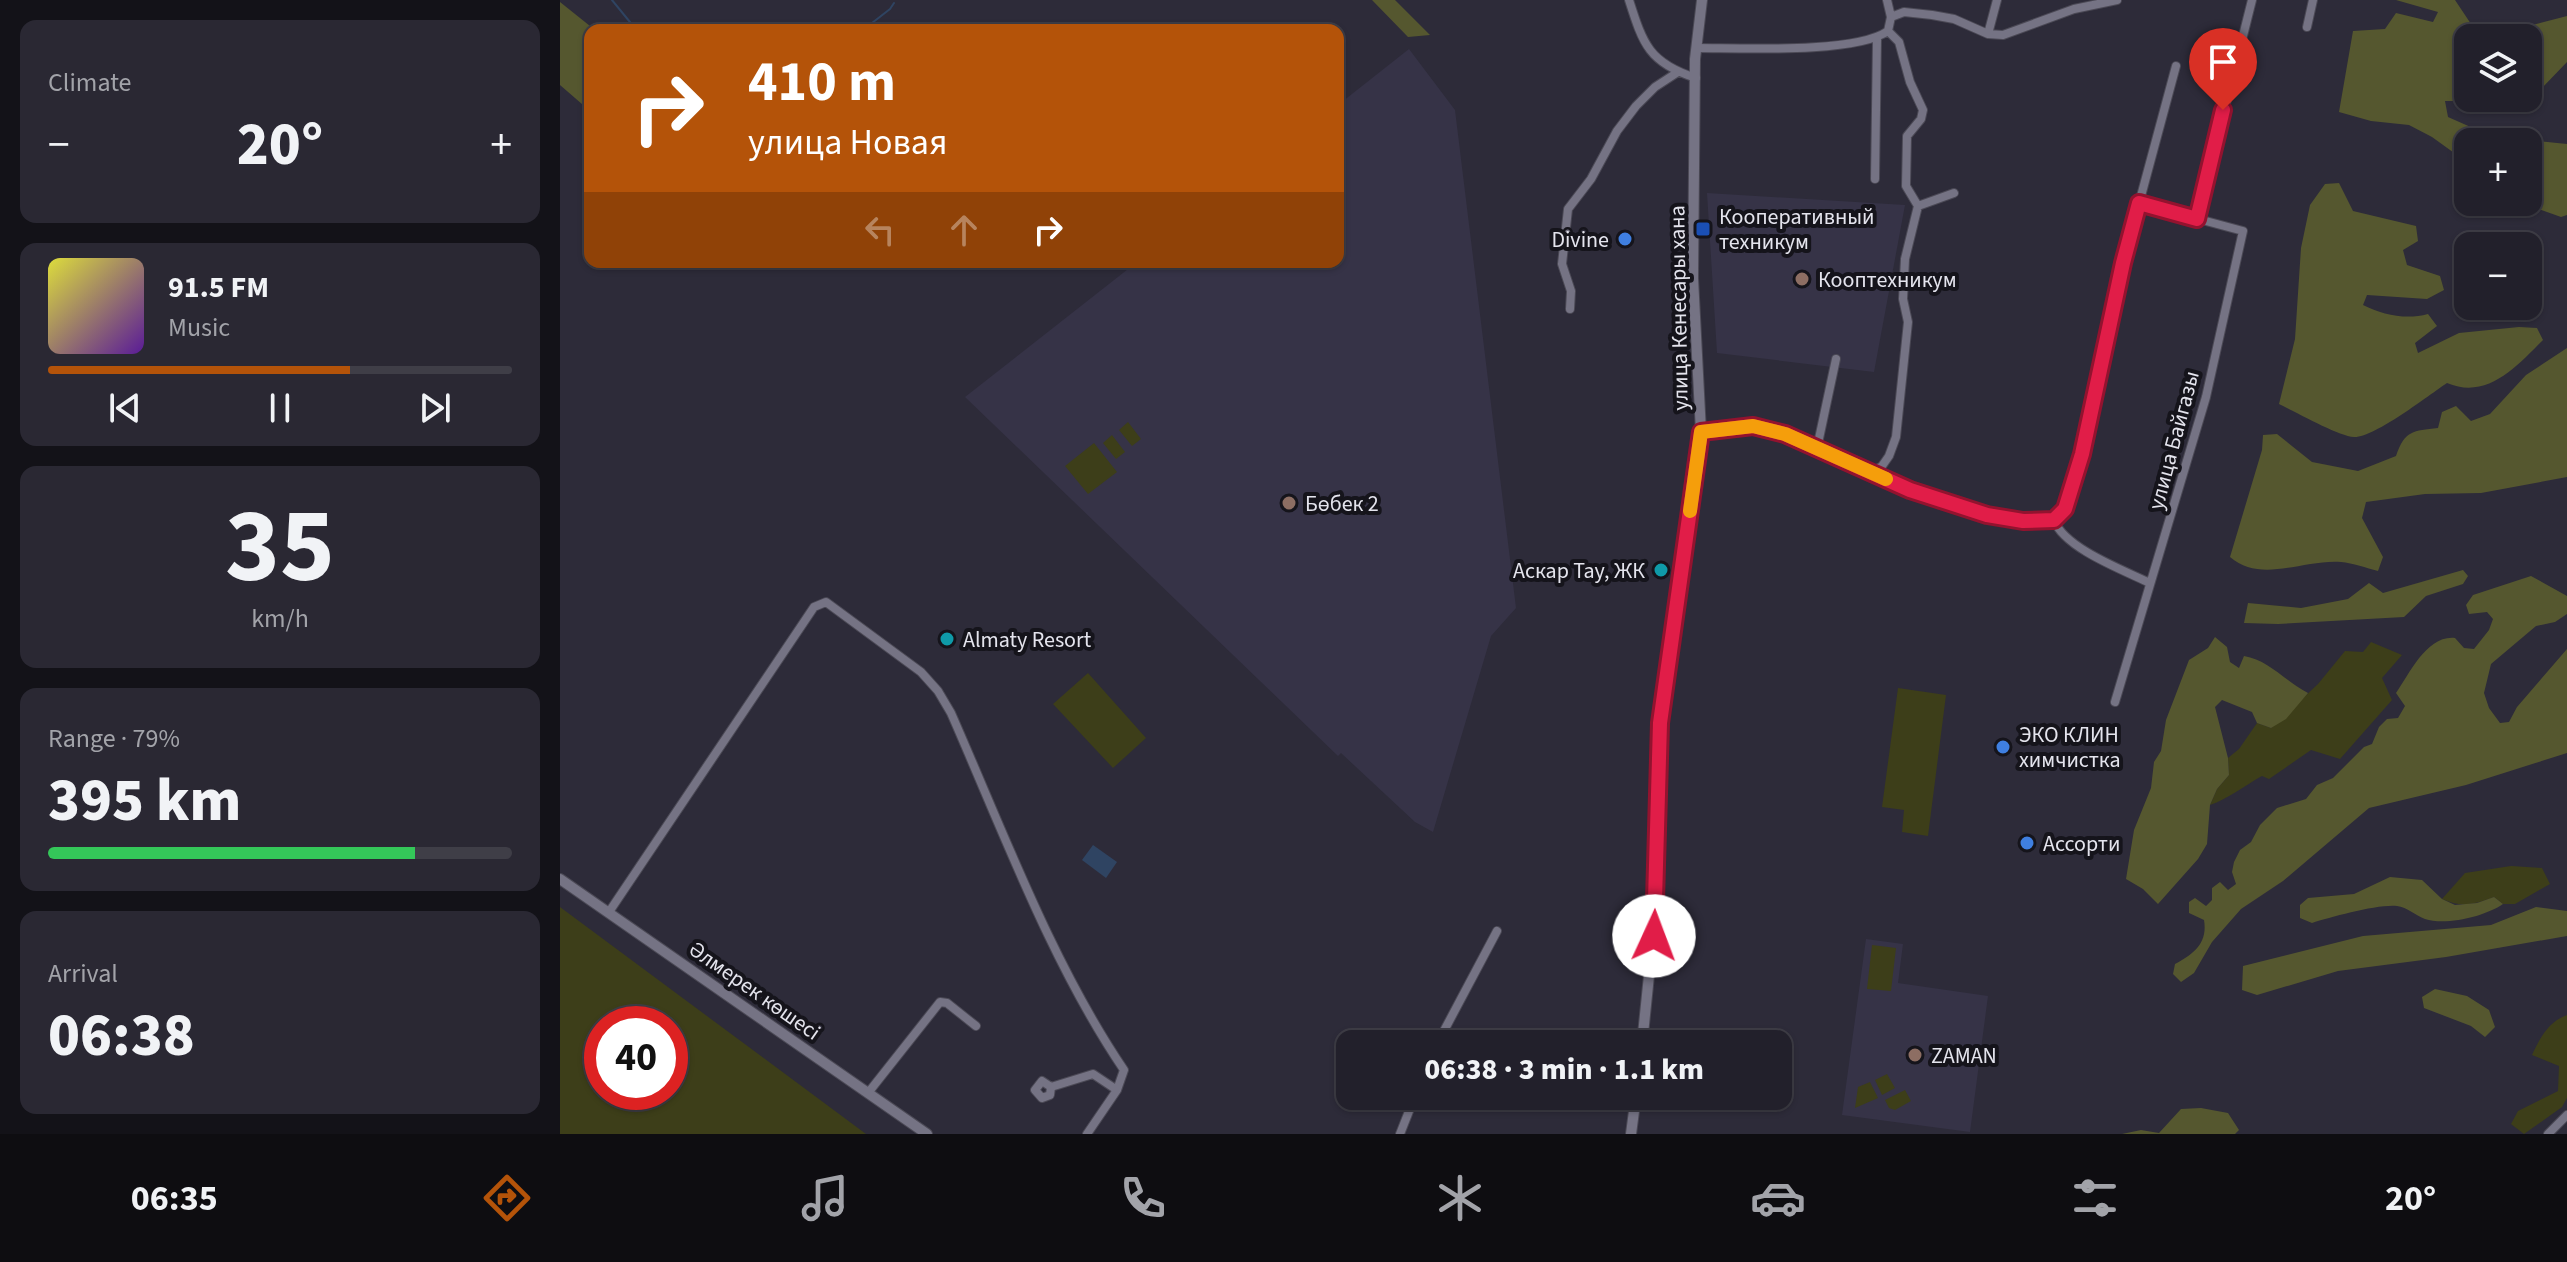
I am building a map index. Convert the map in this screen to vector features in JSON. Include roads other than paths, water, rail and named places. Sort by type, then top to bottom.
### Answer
[{"type":"street","points":[[1629,0],[1640,35],[1651,52],[1670,69],[1696,78]]},
{"type":"street","name":"улица Кенесары хана","points":[[1643,1030],[1656,907],[1654,862],[1660,723],[1701,432],[1693,278],[1696,78],[1702,0]]},
{"type":"street","points":[[1697,48],[1807,48],[1877,39],[1888,31],[1891,17],[1887,0]]},
{"type":"street","points":[[1988,34],[1997,0]]},
{"type":"street","points":[[1891,17],[1904,12],[1932,15],[1954,19],[1988,34],[2003,35],[2074,9],[2117,0]]},
{"type":"street","points":[[2197,219],[2252,0]]},
{"type":"street","points":[[2307,27],[2313,0]]},
{"type":"street","points":[[1871,473],[1882,466],[1889,456],[1896,437],[1899,382],[1908,322],[1903,299],[1905,259],[1918,206],[1906,186],[1907,136],[1921,119],[1923,110],[1910,82],[1899,42],[1888,31]]},
{"type":"street","points":[[1875,179],[1877,39]]},
{"type":"street","points":[[1701,432],[1753,426],[1785,434],[1910,490],[1987,515],[2023,521],[2054,520],[2065,509],[2082,454],[2123,263],[2176,66]]},
{"type":"street","points":[[1570,309],[1571,291],[1562,264],[1568,209],[1591,179],[1617,131],[1636,106],[1655,87],[1678,72]]},
{"type":"street","points":[[1918,206],[1954,193]]},
{"type":"street","name":"улица Байгазы","points":[[2115,702],[2206,397],[2243,231],[2139,203]]},
{"type":"street","points":[[1817,448],[1836,359]]},
{"type":"street","points":[[2054,520],[2058,530],[2077,546],[2150,583]]},
{"type":"street","points":[[609,912],[814,607],[826,602],[921,672],[938,691],[951,713],[1058,954],[1101,1036],[1124,1070],[1117,1090],[1087,1134]]},
{"type":"street","name":"Әлмерек көшесі","points":[[560,879],[927,1134]]},
{"type":"street","points":[[1444,1030],[1497,931]]},
{"type":"street","points":[[868,1093],[940,1002],[947,1003],[976,1026]]},
{"type":"street","points":[[1051,1087],[1093,1074],[1117,1090]]},
{"type":"street","points":[[1400,1134],[1409,1110]]},
{"type":"street","points":[[1631,1134],[1634,1110]]},
{"type":"street","points":[[2548,1134],[2567,1115]]},
{"type":"water","points":[[1093,845],[1117,862],[1106,878],[1082,860]]},
{"type":"waterway","points":[[612,0],[632,24]]},
{"type":"waterway","points":[[871,24],[894,3]]},
{"type":"place","name":"Кооперативный техникум","points":[[1703,229]]},
{"type":"place","name":"Divine","points":[[1625,239]]},
{"type":"place","name":"Кооптехникум","points":[[1802,279]]},
{"type":"place","name":"Бөбек 2","points":[[1289,503]]},
{"type":"place","name":"Аскар Тау, ЖК","points":[[1661,570]]},
{"type":"place","name":"Almaty Resort","points":[[947,639]]},
{"type":"place","name":"ЭКО КЛИН химчистка","points":[[2003,747]]},
{"type":"place","name":"Ассорти","points":[[2027,843]]},
{"type":"place","name":"ZAMAN","points":[[1915,1055]]}]
